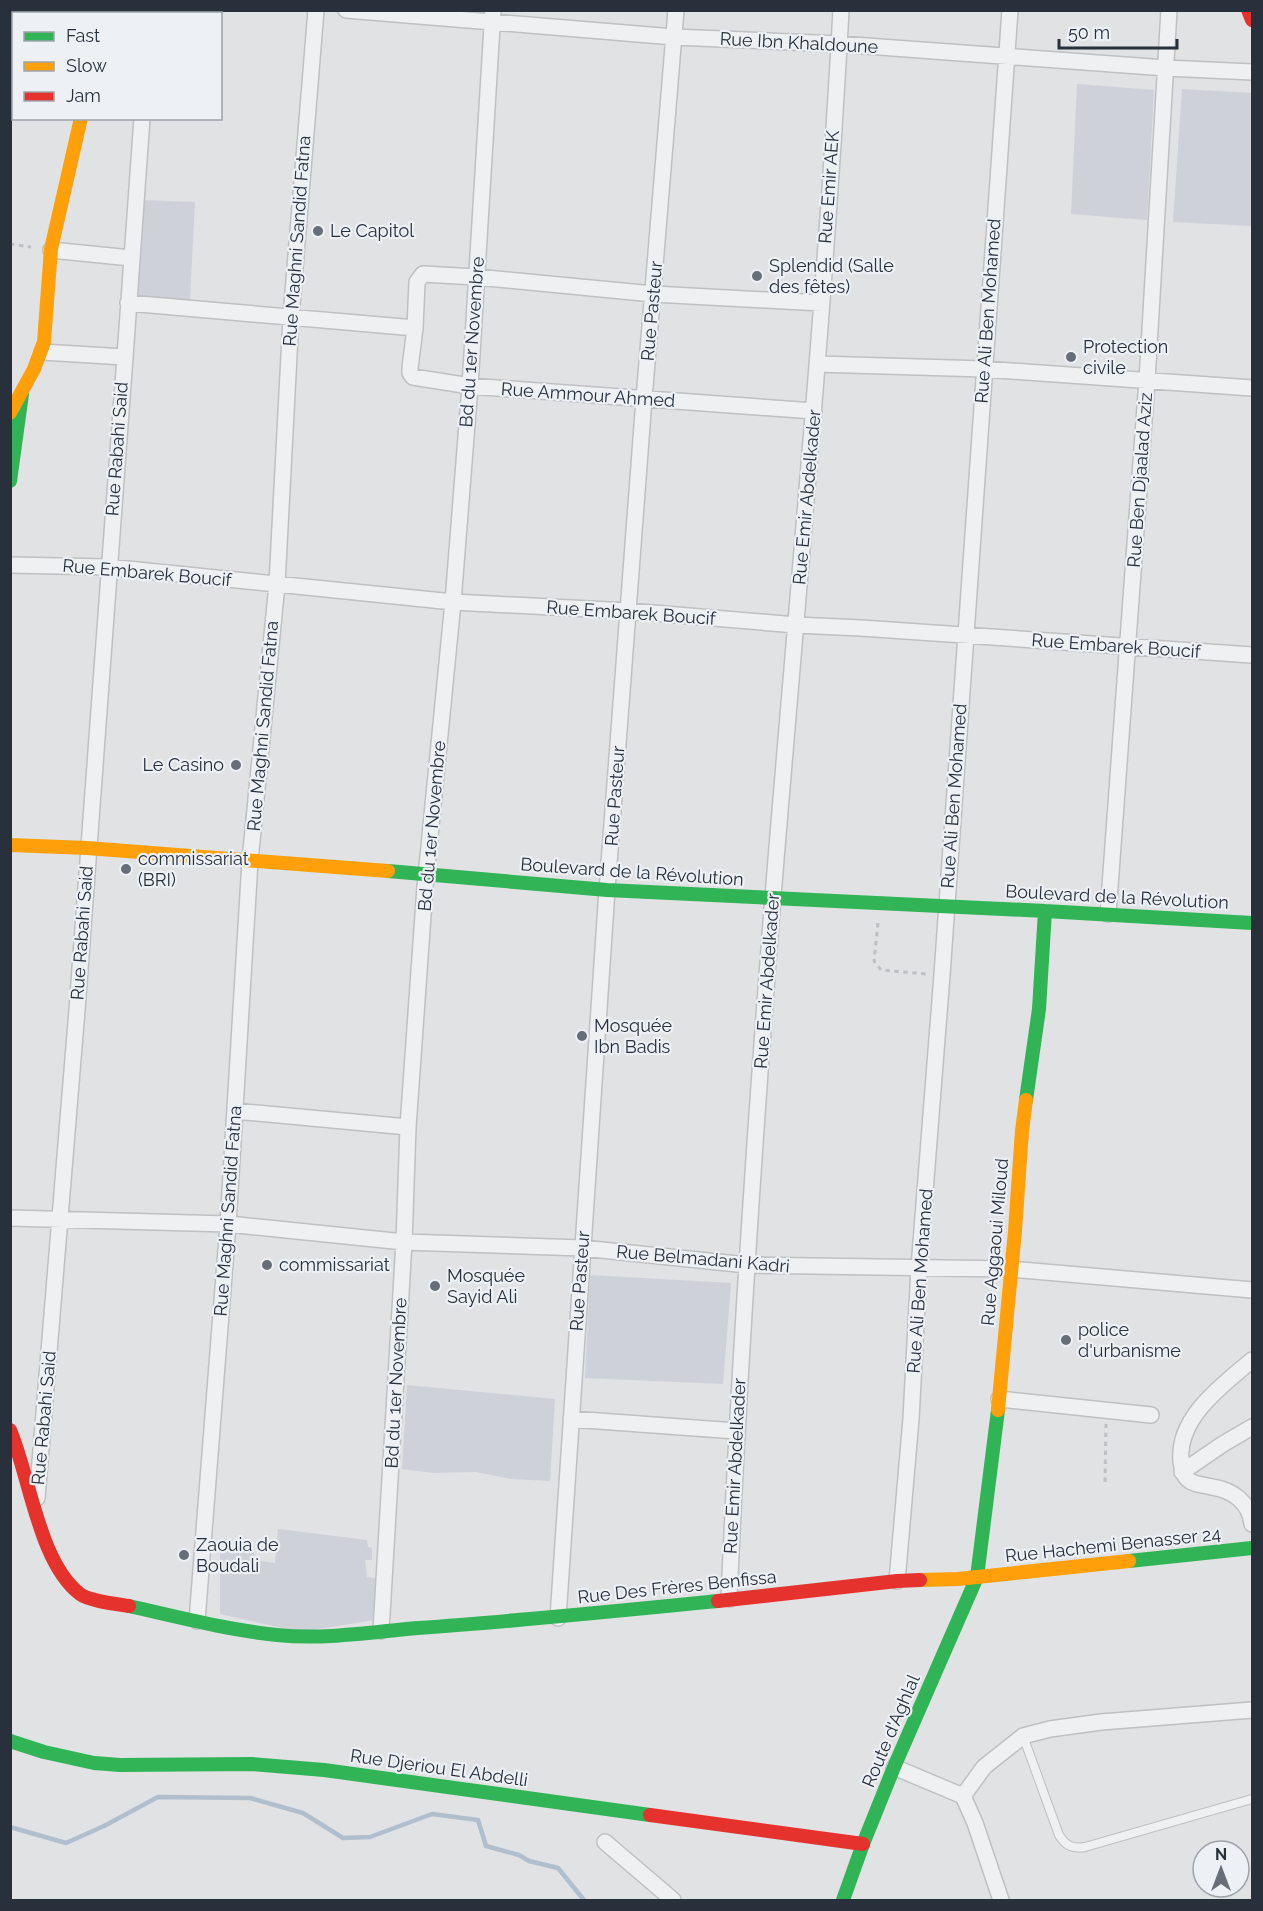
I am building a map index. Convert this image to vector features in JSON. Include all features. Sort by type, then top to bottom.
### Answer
[{"type":"main road","points":[[1248,10],[1252,20]]},
{"type":"main road","points":[[10,413],[22,394],[42,352],[45,339],[51,250],[81,120]]},
{"type":"main road","points":[[10,481],[22,394]]},
{"type":"main road","name":"Boulevard de la Révolution","points":[[10,845],[87,848],[250,861],[426,881],[1045,910],[1252,923]]},
{"type":"main road","name":"Rue Aggaoui Miloud","points":[[977,1577],[999,1399],[1022,1131],[1039,1009],[1045,910]]},
{"type":"main road","name":"Rue Des Frères Benfissa","points":[[10,1431],[51,1554],[71,1587],[82,1596],[196,1621],[276,1635],[331,1637],[381,1631],[558,1618],[897,1581],[977,1577]]},
{"type":"main road","name":"Rue Hachemi Benasser 24","points":[[977,1577],[1252,1548]]},
{"type":"main road","name":"Route d'Aghlal","points":[[843,1900],[894,1767],[977,1577]]},
{"type":"main road","name":"Rue Djeriou El Abdelli","points":[[10,1741],[94,1764],[252,1764],[324,1770],[863,1844]]},
{"type":"street","name":"Rue Maghni Sandid Fatna","points":[[196,1621],[228,1224],[250,861],[277,585],[291,317],[316,10]]},
{"type":"street","name":"Rue Ibn Khaldoune","points":[[346,10],[493,16],[674,37],[839,44],[1166,68],[1252,72]]},
{"type":"street","name":"Rue Pasteur","points":[[558,1618],[628,611],[676,10]]},
{"type":"street","name":"Rue Emir AEK","points":[[817,364],[841,10]]},
{"type":"street","name":"Rue Ali Ben Mohamed","points":[[897,1581],[911,1419],[919,1268],[942,975],[1010,10]]},
{"type":"street","name":"Rue Ben Djaalad Aziz","points":[[1108,914],[1148,380],[1169,10]]},
{"type":"street","name":"Bd du 1er Novembre","points":[[381,1631],[404,1242],[408,1127],[426,881],[453,602],[470,387],[493,16]]},
{"type":"street","points":[[142,120],[128,303],[415,328]]},
{"type":"street","points":[[51,250],[131,258]]},
{"type":"street","name":"Rue Ammour Ahmed","points":[[814,411],[470,387],[418,378],[411,375],[410,368],[417,282],[423,274],[653,294],[821,303]]},
{"type":"street","name":"Rue Rabahi Said","points":[[36,1510],[77,1010],[128,303]]},
{"type":"street","points":[[42,352],[124,357]]},
{"type":"street","points":[[817,364],[984,369],[1252,388]]},
{"type":"street","name":"Rue Emir Abdelkader","points":[[729,1599],[736,1431],[773,899],[817,364]]},
{"type":"street","name":"Rue Embarek Boucif","points":[[10,565],[108,567],[453,602],[628,611],[796,625],[1252,655]]},
{"type":"street","points":[[235,1111],[408,1127]]},
{"type":"street","name":"Rue Belmadani Kadri","points":[[10,1218],[228,1224],[404,1242],[582,1248],[747,1265],[1011,1269],[1252,1290]]},
{"type":"street","points":[[1252,1360],[1198,1409],[1190,1424],[1180,1455],[1182,1472],[1190,1481],[1228,1492],[1243,1501],[1252,1516]]},
{"type":"street","points":[[999,1399],[1151,1415]]},
{"type":"street","points":[[571,1419],[736,1431]]},
{"type":"street","points":[[1182,1472],[1252,1427]]},
{"type":"street","points":[[963,1796],[984,1767],[1023,1736],[1050,1729],[1101,1722],[1252,1710]]},
{"type":"street","points":[[894,1767],[963,1796],[975,1823],[1001,1900]]},
{"type":"street","points":[[605,1842],[673,1900]]},
{"type":"lane","points":[[1023,1736],[1059,1835],[1064,1843],[1074,1848],[1085,1847],[1252,1799]]},
{"type":"path","points":[[880,904],[874,961],[881,970],[942,975]]},
{"type":"path","points":[[1106,1482],[1107,1410]]},
{"type":"shaded area","points":[[1077,84],[1154,90],[1147,220],[1071,214]]},
{"type":"shaded area","points":[[1182,89],[1252,93],[1252,226],[1173,222]]},
{"type":"shaded area","points":[[142,200],[195,202],[190,300],[135,297]]},
{"type":"shaded area","points":[[590,1275],[731,1283],[723,1384],[585,1378]]},
{"type":"shaded area","points":[[407,1385],[555,1399],[550,1481],[511,1479],[476,1472],[433,1473],[402,1469]]},
{"type":"shaded area","points":[[278,1529],[367,1540],[368,1547],[372,1548],[372,1560],[365,1560],[367,1577],[376,1578],[376,1592],[381,1609],[373,1609],[375,1620],[300,1632],[220,1614],[220,1548],[254,1552],[256,1560],[275,1563]]},
{"type":"waterway","points":[[10,1827],[66,1843],[158,1797],[250,1798],[303,1813],[343,1838],[370,1837],[432,1814],[478,1820],[486,1846],[558,1868],[584,1900]]},
{"type":"traffic: fast","points":[[10,481],[22,394]]},
{"type":"traffic: fast","points":[[388,871],[607,890],[1252,923]]},
{"type":"traffic: fast","points":[[1026,1100],[1039,1009],[1045,911]]},
{"type":"traffic: fast","points":[[843,1900],[894,1767],[977,1577],[998,1410]]},
{"type":"traffic: fast","points":[[1129,1561],[1252,1548]]},
{"type":"traffic: fast","points":[[129,1606],[240,1630],[313,1637],[718,1601]]},
{"type":"traffic: fast","points":[[10,1741],[44,1752],[94,1763],[120,1765],[252,1764],[324,1770],[650,1815]]},
{"type":"traffic: slow","points":[[10,413],[34,369],[44,342],[51,249],[81,120]]},
{"type":"traffic: slow","points":[[10,845],[87,848],[388,871]]},
{"type":"traffic: slow","points":[[998,1410],[1026,1100]]},
{"type":"traffic: slow","points":[[920,1580],[958,1579],[1129,1561]]},
{"type":"traffic: jam","points":[[1248,10],[1252,20]]},
{"type":"traffic: jam","points":[[10,1430],[45,1541],[66,1580],[80,1594],[90,1599],[129,1606]]},
{"type":"traffic: jam","points":[[718,1601],[920,1580]]},
{"type":"traffic: jam","points":[[650,1815],[863,1844]]},
{"type":"place","name":"Le Capitol","points":[[318,231]]},
{"type":"place","name":"Splendid (Salle des fêtes)","points":[[757,276]]},
{"type":"place","name":"Protection civile","points":[[1071,357]]},
{"type":"place","name":"Le Casino","points":[[236,765]]},
{"type":"place","name":"commissariat (BRI)","points":[[126,869]]},
{"type":"place","name":"Mosquée Ibn Badis","points":[[582,1036]]},
{"type":"place","name":"commissariat","points":[[267,1265]]},
{"type":"place","name":"Mosquée Sayid Ali","points":[[435,1286]]},
{"type":"place","name":"police d'urbanisme","points":[[1066,1340]]},
{"type":"place","name":"Zaouia de Boudali","points":[[184,1555]]}]
